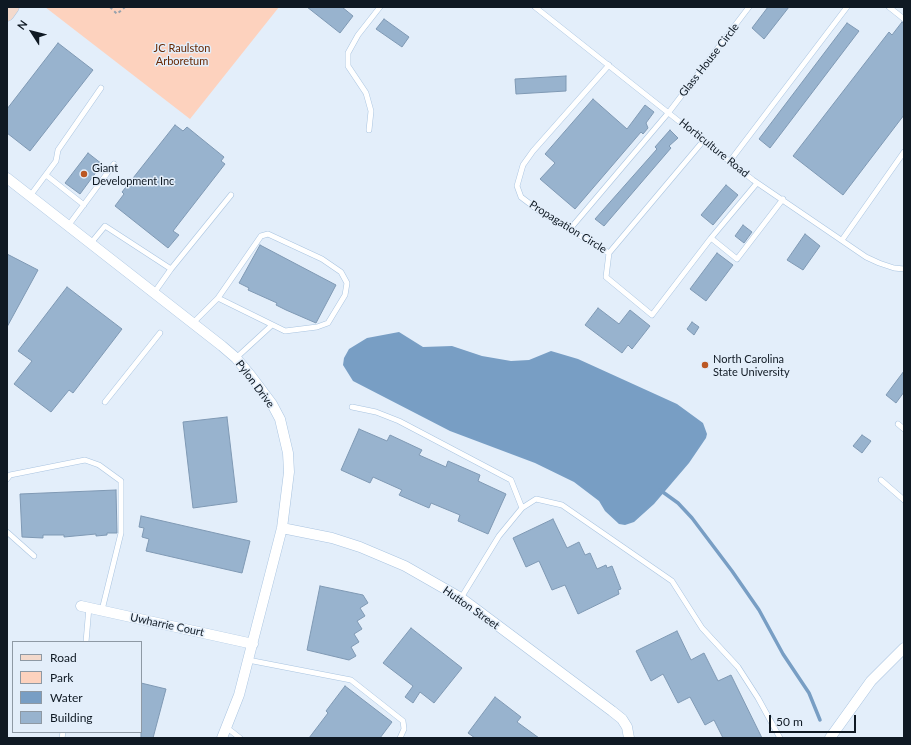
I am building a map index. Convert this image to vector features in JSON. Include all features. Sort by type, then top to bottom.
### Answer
[{"type":"street","points":[[7,14],[12,7]]},
{"type":"street","name":"Pylon Drive","points":[[7,178],[236,358],[272,404],[280,419],[289,472],[282,528],[239,695],[222,738]]},
{"type":"street","name":"Hutton Street","points":[[282,528],[332,538],[360,547],[405,566],[461,598],[622,719],[627,727],[629,738]]},
{"type":"street","name":"Uwharrie Court","points":[[85,606],[253,644]]},
{"type":"street","points":[[830,738],[872,681],[904,648]]},
{"type":"lane","points":[[369,130],[371,111],[366,93],[348,66],[348,53],[358,35],[380,7]]},
{"type":"lane","name":"Horticulture Road","points":[[535,7],[758,183],[879,264],[904,269]]},
{"type":"lane","points":[[742,7],[744,14]]},
{"type":"lane","name":"Glass House Circle","points":[[570,229],[669,112],[750,7]]},
{"type":"lane","points":[[730,160],[847,7]]},
{"type":"lane","points":[[889,7],[904,20]]},
{"type":"lane","name":"Propagation Circle","points":[[609,66],[533,151],[523,165],[517,186],[521,197],[542,213],[609,253],[704,140]]},
{"type":"lane","points":[[30,196],[56,161],[58,150],[101,88]]},
{"type":"lane","points":[[842,240],[904,152]]},
{"type":"lane","points":[[68,226],[114,164]]},
{"type":"lane","points":[[46,175],[84,204]]},
{"type":"lane","points":[[609,253],[606,278],[652,315],[711,238],[758,183]]},
{"type":"lane","points":[[154,293],[171,269],[231,195]]},
{"type":"lane","points":[[711,238],[737,259],[783,199]]},
{"type":"lane","points":[[91,243],[105,226],[171,269]]},
{"type":"lane","points":[[193,323],[218,298],[261,236],[268,234],[322,259],[341,272],[347,282],[345,295],[328,323],[317,327],[285,331],[218,298]]},
{"type":"lane","points":[[236,358],[272,325]]},
{"type":"lane","points":[[105,402],[160,333]]},
{"type":"lane","points":[[352,407],[376,412],[399,421],[511,480],[522,508]]},
{"type":"lane","points":[[898,424],[904,429]]},
{"type":"lane","points":[[7,479],[10,475],[85,460],[99,465],[121,481],[120,533],[102,610]]},
{"type":"lane","points":[[880,480],[904,500]]},
{"type":"lane","points":[[461,598],[499,536],[522,508],[536,499],[562,505],[672,581],[702,628],[738,667],[758,698],[780,738]]},
{"type":"lane","points":[[7,532],[34,556]]},
{"type":"lane","points":[[85,606],[86,641]]},
{"type":"lane","points":[[248,660],[351,680],[403,721],[404,729],[400,738]]},
{"type":"lane","points":[[226,727],[240,738]]},
{"type":"path","points":[[110,7],[117,14],[125,7]]},
{"type":"green space","name":"JC Raulston Arboretum","points":[[45,7],[279,7],[190,119]]},
{"type":"water","points":[[399,332],[423,347],[452,346],[482,356],[511,361],[529,360],[551,351],[578,359],[677,404],[703,423],[707,434],[706,438],[689,463],[654,504],[634,522],[625,525],[619,524],[605,511],[599,501],[574,482],[535,463],[450,431],[353,381],[343,365],[344,358],[349,349],[367,338]]},
{"type":"building","points":[[307,7],[342,7],[353,16],[340,33]]},
{"type":"building","points":[[768,7],[789,7],[764,39],[752,28]]},
{"type":"building","points":[[384,19],[409,37],[402,47],[376,29]]},
{"type":"building","points":[[902,22],[904,23],[904,115],[843,195],[793,156],[889,32],[892,35]]},
{"type":"building","points":[[847,23],[859,31],[770,148],[759,139]]},
{"type":"building","points":[[58,43],[93,70],[30,151],[7,133],[7,109]]},
{"type":"building","points":[[566,76],[566,91],[516,94],[515,79]]},
{"type":"building","points":[[593,99],[627,129],[645,105],[654,112],[646,123],[648,128],[643,134],[641,132],[575,209],[540,179],[555,163],[545,154]]},
{"type":"building","points":[[175,125],[183,131],[187,127],[224,157],[221,161],[225,164],[173,231],[179,235],[168,248],[115,206],[124,194],[122,192]]},
{"type":"building","points":[[670,130],[678,138],[669,146],[671,148],[604,226],[595,219],[657,149],[655,147]]},
{"type":"building","name":"Giant Development Inc","points":[[88,153],[102,164],[80,194],[65,183]]},
{"type":"building","points":[[726,185],[738,195],[713,225],[701,215]]},
{"type":"building","points":[[743,225],[752,232],[744,243],[735,236]]},
{"type":"building","points":[[805,234],[820,246],[803,270],[787,260]]},
{"type":"building","points":[[260,245],[336,285],[316,323],[276,305],[277,303],[248,290],[249,288],[239,283]]},
{"type":"building","points":[[717,253],[733,265],[706,301],[690,289]]},
{"type":"building","points":[[7,254],[38,270],[7,327]]},
{"type":"building","points":[[67,287],[122,329],[73,393],[69,390],[51,412],[14,384],[32,361],[18,351]]},
{"type":"building","points":[[598,308],[619,324],[630,310],[650,326],[632,349],[628,345],[622,353],[585,325]]},
{"type":"building","points":[[692,322],[699,327],[694,335],[687,329]]},
{"type":"building","points":[[904,371],[904,392],[896,403],[886,395]]},
{"type":"building","points":[[227,417],[237,502],[193,508],[183,422]]},
{"type":"building","points":[[359,429],[387,441],[390,435],[422,450],[419,455],[446,467],[448,461],[480,475],[478,481],[506,494],[488,534],[458,521],[460,515],[431,503],[429,508],[399,495],[402,490],[373,477],[370,483],[341,470]]},
{"type":"building","points":[[862,435],[871,441],[862,453],[853,446]]},
{"type":"building","points":[[116,490],[117,533],[107,533],[107,535],[96,536],[96,534],[64,537],[64,535],[43,535],[43,538],[22,537],[20,494]]},
{"type":"building","points":[[141,516],[250,541],[242,573],[146,551],[149,539],[142,537],[144,528],[139,527]]},
{"type":"building","points":[[553,519],[567,548],[579,542],[585,555],[590,553],[597,569],[606,565],[607,568],[612,566],[621,589],[618,590],[619,594],[578,614],[565,585],[552,590],[539,561],[526,567],[513,538]]},
{"type":"building","points":[[320,586],[363,595],[368,603],[360,608],[365,616],[357,621],[362,629],[354,634],[359,642],[351,647],[356,656],[349,660],[307,650]]},
{"type":"building","points":[[411,628],[462,668],[434,703],[420,692],[413,703],[405,697],[413,686],[383,663]]},
{"type":"building","points":[[677,631],[691,660],[704,653],[718,681],[731,675],[762,738],[723,738],[714,720],[705,725],[690,697],[678,703],[663,674],[651,681],[636,651]]},
{"type":"building","points":[[142,683],[166,689],[153,738],[141,738]]},
{"type":"building","points":[[345,686],[392,722],[380,738],[309,738],[328,713],[326,711]]},
{"type":"building","points":[[495,697],[521,717],[517,722],[539,738],[475,738],[468,733]]},
{"type":"waterway","points":[[660,490],[678,503],[692,518],[732,571],[759,610],[783,654],[809,693],[820,720]]},
{"type":"place","name":"Giant Development Inc","points":[[84,174]]},
{"type":"place","name":"North Carolina State University","points":[[705,365]]}]
